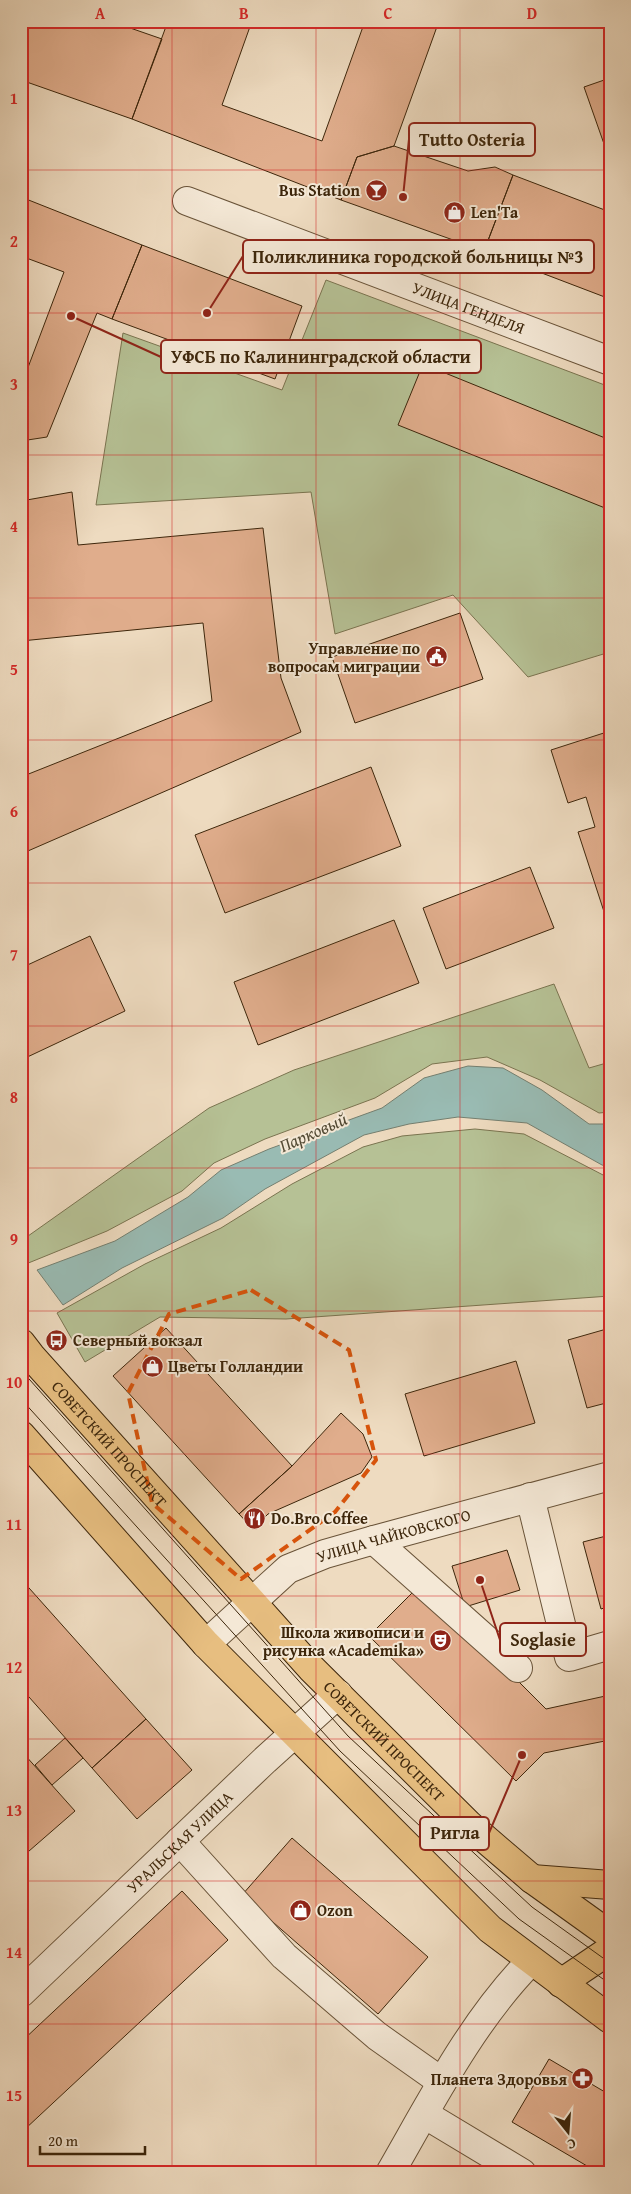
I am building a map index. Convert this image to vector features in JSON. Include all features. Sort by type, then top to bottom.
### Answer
[{"type":"main road","name":"СОВЕТСКИЙ ПРОСПЕКТ","points":[[21,1343],[252,1602],[338,1694],[469,1825],[532,1879],[610,1935]]},
{"type":"main road","points":[[21,1435],[206,1644],[490,1929],[610,2019]]},
{"type":"main road","points":[[532,1879],[610,1885]]},
{"type":"main road","points":[[561,1983],[610,1950]]},
{"type":"street","name":"УЛИЦА ГЕНДЕЛЯ","points":[[187,201],[610,361]]},
{"type":"street","name":"УЛИЦА ЧАЙКОВСКОГО","points":[[206,1644],[288,1569],[325,1554],[610,1476]]},
{"type":"street","points":[[530,1497],[569,1657],[610,1645]]},
{"type":"street","points":[[374,1540],[518,1668]]},
{"type":"street","name":"УРАЛЬСКАЯ УЛИЦА","points":[[21,1992],[338,1694]]},
{"type":"street","points":[[180,1841],[284,1956],[377,2036],[442,2082]]},
{"type":"street","points":[[390,2173],[442,2082],[506,1986],[531,1961]]},
{"type":"street","points":[[424,2114],[522,2173]]},
{"type":"highlighted area","points":[[251,1290],[349,1350],[376,1460],[335,1512],[241,1579],[152,1503],[128,1393],[169,1314]]},
{"type":"green space","points":[[326,280],[610,387],[610,652],[528,677],[453,595],[335,634],[311,492],[96,505],[123,333],[282,390]]},
{"type":"green space","points":[[554,984],[589,1068],[610,1062],[610,1112],[599,1113],[540,1080],[487,1057],[432,1064],[375,1098],[265,1139],[214,1163],[182,1191],[107,1231],[21,1266],[21,1241],[209,1108],[294,1070]]},
{"type":"green space","points":[[475,1129],[524,1134],[605,1176],[610,1176],[610,1296],[286,1319],[160,1317],[85,1362],[57,1313],[145,1264],[221,1228],[292,1184],[363,1147],[402,1136]]},
{"type":"water","points":[[468,1066],[503,1068],[542,1090],[589,1124],[610,1124],[610,1167],[602,1165],[527,1123],[458,1117],[409,1124],[364,1135],[265,1189],[223,1218],[122,1268],[63,1305],[37,1270],[115,1241],[188,1197],[221,1170],[269,1149],[382,1108],[424,1078]]},
{"type":"building","points":[[21,21],[110,21],[162,39],[132,119],[21,80]]},
{"type":"building","points":[[168,21],[252,21],[222,105],[322,141],[365,21],[439,21],[394,146],[357,157],[341,200],[132,119]]},
{"type":"building","points":[[610,78],[610,161],[584,87]]},
{"type":"building","points":[[394,146],[468,171],[495,167],[513,175],[484,251],[341,200],[357,157]]},
{"type":"building","points":[[513,175],[610,212],[610,299],[484,251]]},
{"type":"building","points":[[21,197],[142,245],[112,319],[97,313],[47,437],[21,441],[21,386],[64,272],[21,256]]},
{"type":"building","points":[[142,245],[302,306],[275,379],[112,319]]},
{"type":"building","points":[[423,364],[610,440],[610,510],[398,425]]},
{"type":"building","points":[[72,492],[78,545],[263,528],[281,678],[301,732],[21,854],[21,777],[212,701],[203,623],[21,641],[21,501]]},
{"type":"building","points":[[460,613],[483,679],[355,723],[332,657]]},
{"type":"building","points":[[610,731],[609,927],[578,832],[595,827],[586,797],[568,803],[551,750]]},
{"type":"building","points":[[371,767],[401,846],[225,913],[195,835]]},
{"type":"building","points":[[530,867],[554,928],[446,969],[423,908]]},
{"type":"building","points":[[394,920],[419,983],[258,1045],[234,982]]},
{"type":"building","points":[[90,936],[125,1011],[21,1060],[21,968]]},
{"type":"building","points":[[166,1328],[292,1466],[239,1514],[113,1376]]},
{"type":"building","points":[[610,1328],[610,1402],[587,1408],[568,1340]]},
{"type":"building","points":[[516,1361],[535,1423],[424,1456],[405,1394]]},
{"type":"building","points":[[341,1413],[363,1434],[372,1457],[361,1473],[268,1514],[253,1529],[239,1514],[292,1466]]},
{"type":"building","points":[[610,1535],[610,1606],[601,1609],[583,1542]]},
{"type":"building","points":[[507,1550],[520,1590],[465,1607],[452,1566]]},
{"type":"building","points":[[21,1579],[146,1719],[92,1768],[21,1688]]},
{"type":"building","points":[[421,1584],[546,1709],[610,1695],[610,1740],[544,1753],[516,1781],[369,1636]]},
{"type":"building","points":[[146,1719],[192,1770],[137,1819],[92,1768]]},
{"type":"building","points":[[65,1738],[83,1758],[52,1785],[35,1765]]},
{"type":"building","points":[[24,1754],[75,1811],[21,1858],[21,1756]]},
{"type":"building","points":[[292,1838],[428,1957],[378,2014],[242,1895]]},
{"type":"building","points":[[182,1891],[228,1940],[24,2130],[21,2127],[21,2042]]},
{"type":"building","points":[[549,2059],[610,2095],[610,2173],[599,2173],[512,2122]]},
{"type":"tram line","points":[[21,1370],[348,1736],[532,1907],[610,1963]]},
{"type":"tram line","points":[[21,1399],[340,1751],[519,1919],[610,1984]]},
{"type":"place","name":"Bus Station","points":[[376,190]]},
{"type":"place","name":"Tutto Osteria","points":[[403,197]]},
{"type":"place","name":"Len'Ta","points":[[455,212]]},
{"type":"place","name":"Поликлиника городской больницы №3","points":[[207,313]]},
{"type":"place","name":"УФСБ по Калининградской области","points":[[71,316]]},
{"type":"place","name":"Управление по вопросам миграции","points":[[436,657]]},
{"type":"place","name":"Северный вокзал","points":[[57,1340]]},
{"type":"place","name":"Цветы Голландии","points":[[152,1366]]},
{"type":"place","name":"Do.Bro Coffee","points":[[255,1518]]},
{"type":"place","name":"Soglasie","points":[[480,1580]]},
{"type":"place","name":"Школа живописи и рисунка «Academika»","points":[[440,1641]]},
{"type":"place","name":"Ригла","points":[[522,1755]]},
{"type":"place","name":"Ozon","points":[[301,1910]]},
{"type":"place","name":"Планета Здоровья","points":[[583,2079]]},
{"type":"water label","name":"Парковый","points":[[313,1132]]}]
